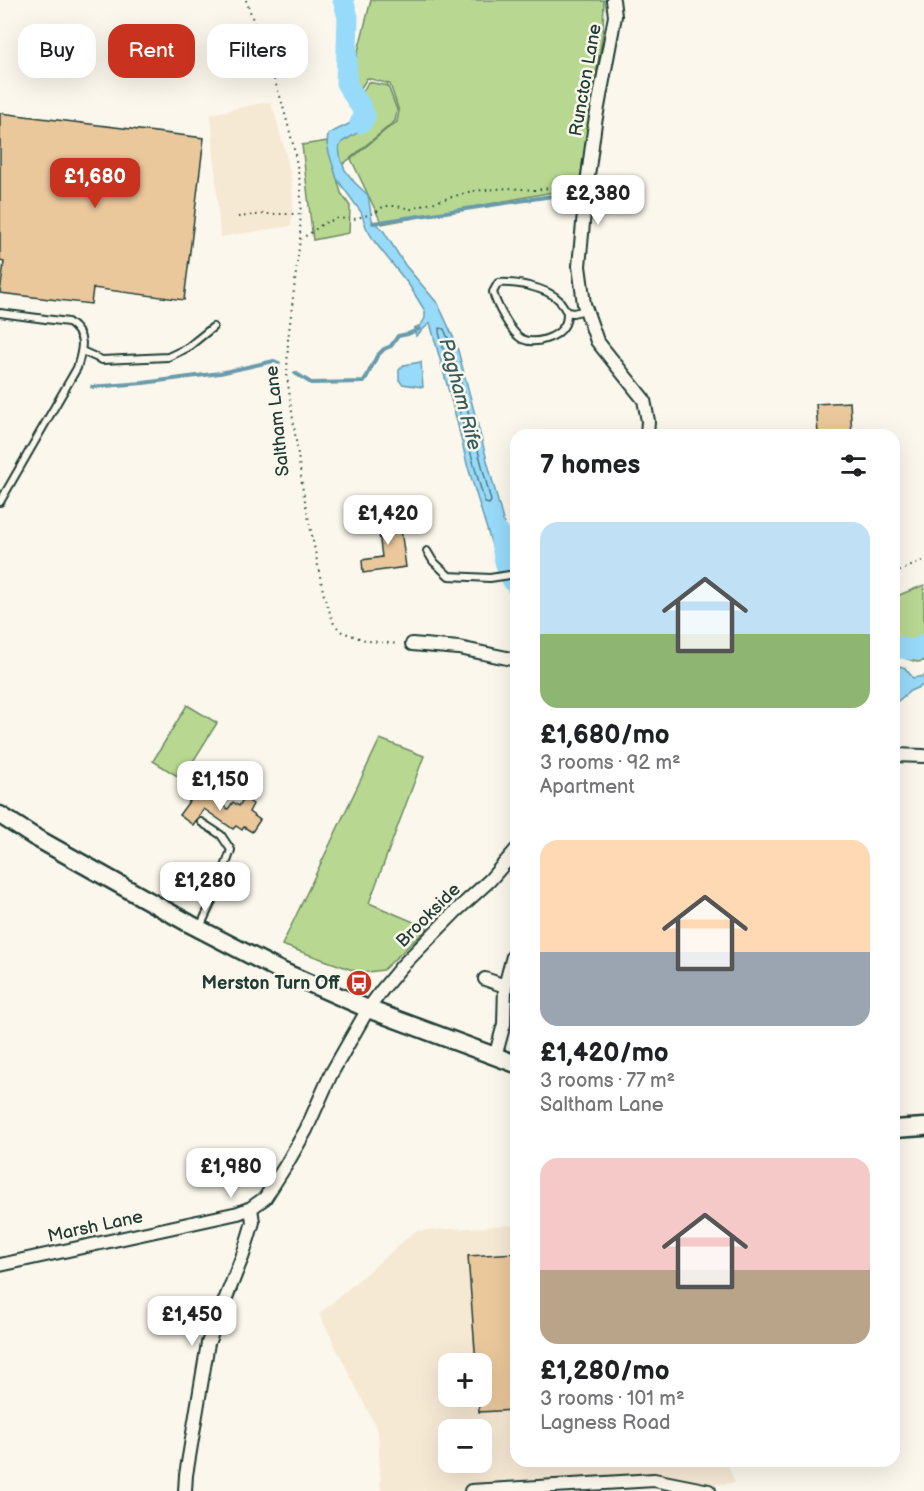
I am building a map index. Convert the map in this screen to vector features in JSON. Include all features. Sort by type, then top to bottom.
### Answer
[{"type":"main road","points":[[0,815],[33,836],[199,929],[277,969],[368,1009],[510,1062]]},
{"type":"main road","points":[[900,1129],[924,1127]]},
{"type":"street","name":"Runcton Lane","points":[[613,0],[615,16],[586,191],[579,266],[584,304],[597,341],[644,400],[647,429]]},
{"type":"street","points":[[412,644],[459,648],[510,659]]},
{"type":"street","points":[[900,755],[924,756]]},
{"type":"street","name":"Brookside","points":[[368,1009],[401,967],[510,857]]},
{"type":"street","points":[[495,1057],[504,1024],[505,986],[510,967]]},
{"type":"street","points":[[486,979],[505,986]]},
{"type":"street","name":"Marsh Lane","points":[[0,1265],[238,1213],[251,1208],[265,1198],[286,1165],[368,1009]]},
{"type":"street","points":[[185,1491],[208,1343],[243,1255],[253,1222],[251,1208]]},
{"type":"street","points":[[471,1491],[654,1480],[709,1491]]},
{"type":"lane","points":[[567,312],[566,325],[558,333],[542,340],[522,338],[510,326],[493,292],[498,283],[510,282],[549,293],[567,312],[586,310]]},
{"type":"lane","points":[[0,313],[68,322],[81,335],[82,351],[77,368],[0,502]]},
{"type":"lane","points":[[82,351],[102,360],[168,357],[188,348],[213,327]]},
{"type":"lane","points":[[427,551],[433,561],[449,576],[490,578],[510,575]]},
{"type":"lane","points":[[199,929],[216,893],[231,850],[221,835],[201,822]]},
{"type":"path","points":[[246,0],[281,99],[293,144],[301,187],[300,239]]},
{"type":"path","points":[[300,239],[324,223],[339,218],[351,220],[375,213],[384,206],[411,209],[472,191],[509,188],[535,190],[557,187],[586,191]]},
{"type":"path","points":[[238,217],[301,214]]},
{"type":"path","name":"Saltham Lane","points":[[300,239],[288,340],[287,376],[303,491],[324,596],[334,624],[342,632],[368,641],[412,644]]},
{"type":"path","points":[[900,571],[924,560]]},
{"type":"shaded area","points":[[271,102],[292,182],[291,226],[220,237],[211,114]]},
{"type":"shaded area","points":[[510,1225],[510,1467],[728,1467],[735,1483],[609,1491],[381,1491],[378,1431],[319,1314],[415,1231]]},
{"type":"green space","points":[[371,0],[604,0],[603,31],[579,187],[382,224],[351,159],[397,122],[399,111],[390,84],[367,78],[359,91],[351,79]]},
{"type":"green space","points":[[368,82],[388,86],[397,110],[395,121],[335,171],[341,193],[350,206],[349,233],[313,240],[302,145],[328,141],[363,127],[368,119],[366,103],[360,97]]},
{"type":"green space","points":[[924,585],[924,661],[917,662],[900,657],[900,595]]},
{"type":"green space","points":[[187,705],[217,723],[182,779],[153,761]]},
{"type":"green space","points":[[380,739],[424,756],[369,903],[428,928],[383,970],[361,973],[282,945]]},
{"type":"water","points":[[360,97],[366,103],[368,119],[359,132],[342,142],[339,148],[341,160],[355,183],[368,195],[372,220],[383,230],[405,265],[438,304],[456,343],[510,547],[510,562],[497,562],[467,464],[430,323],[416,336],[414,328],[421,325],[425,318],[425,311],[409,285],[374,241],[361,212],[337,179],[327,144],[328,134],[353,122],[355,115],[349,100]]},
{"type":"water","points":[[421,362],[423,387],[402,384],[399,380],[399,370],[404,365]]},
{"type":"water","points":[[900,666],[905,668],[913,678],[924,676],[924,685],[910,691],[900,699]]},
{"type":"building","points":[[0,113],[204,138],[184,300],[93,288],[91,304],[0,293],[4,262],[0,261]]},
{"type":"building","points":[[850,402],[852,429],[818,429],[816,404]]},
{"type":"building","points":[[399,514],[406,567],[363,573],[362,560],[382,557],[377,517]]},
{"type":"building","points":[[198,789],[228,809],[233,802],[239,806],[244,798],[253,804],[249,812],[260,820],[252,832],[244,827],[242,830],[236,826],[233,829],[204,809],[193,825],[179,815]]},
{"type":"building","points":[[510,1253],[510,1410],[479,1412],[479,1407],[492,1407],[492,1353],[475,1353],[468,1256]]},
{"type":"waterway","name":"Pagham Rife","points":[[343,0],[348,17],[346,83],[365,116],[360,123]]},
{"type":"waterway","points":[[373,223],[572,193]]},
{"type":"waterway","points":[[295,373],[311,383],[364,382],[377,356],[384,349],[391,346],[398,336],[419,329]]},
{"type":"waterway","points":[[92,387],[220,373],[274,361],[279,363]]},
{"type":"waterway","name":"Pagham Rife","points":[[500,534],[503,554],[510,575]]},
{"type":"waterway","name":"Pagham Rife","points":[[900,647],[919,650],[924,644]]},
{"type":"place","name":"Merston Turn Off","points":[[359,983]]}]
